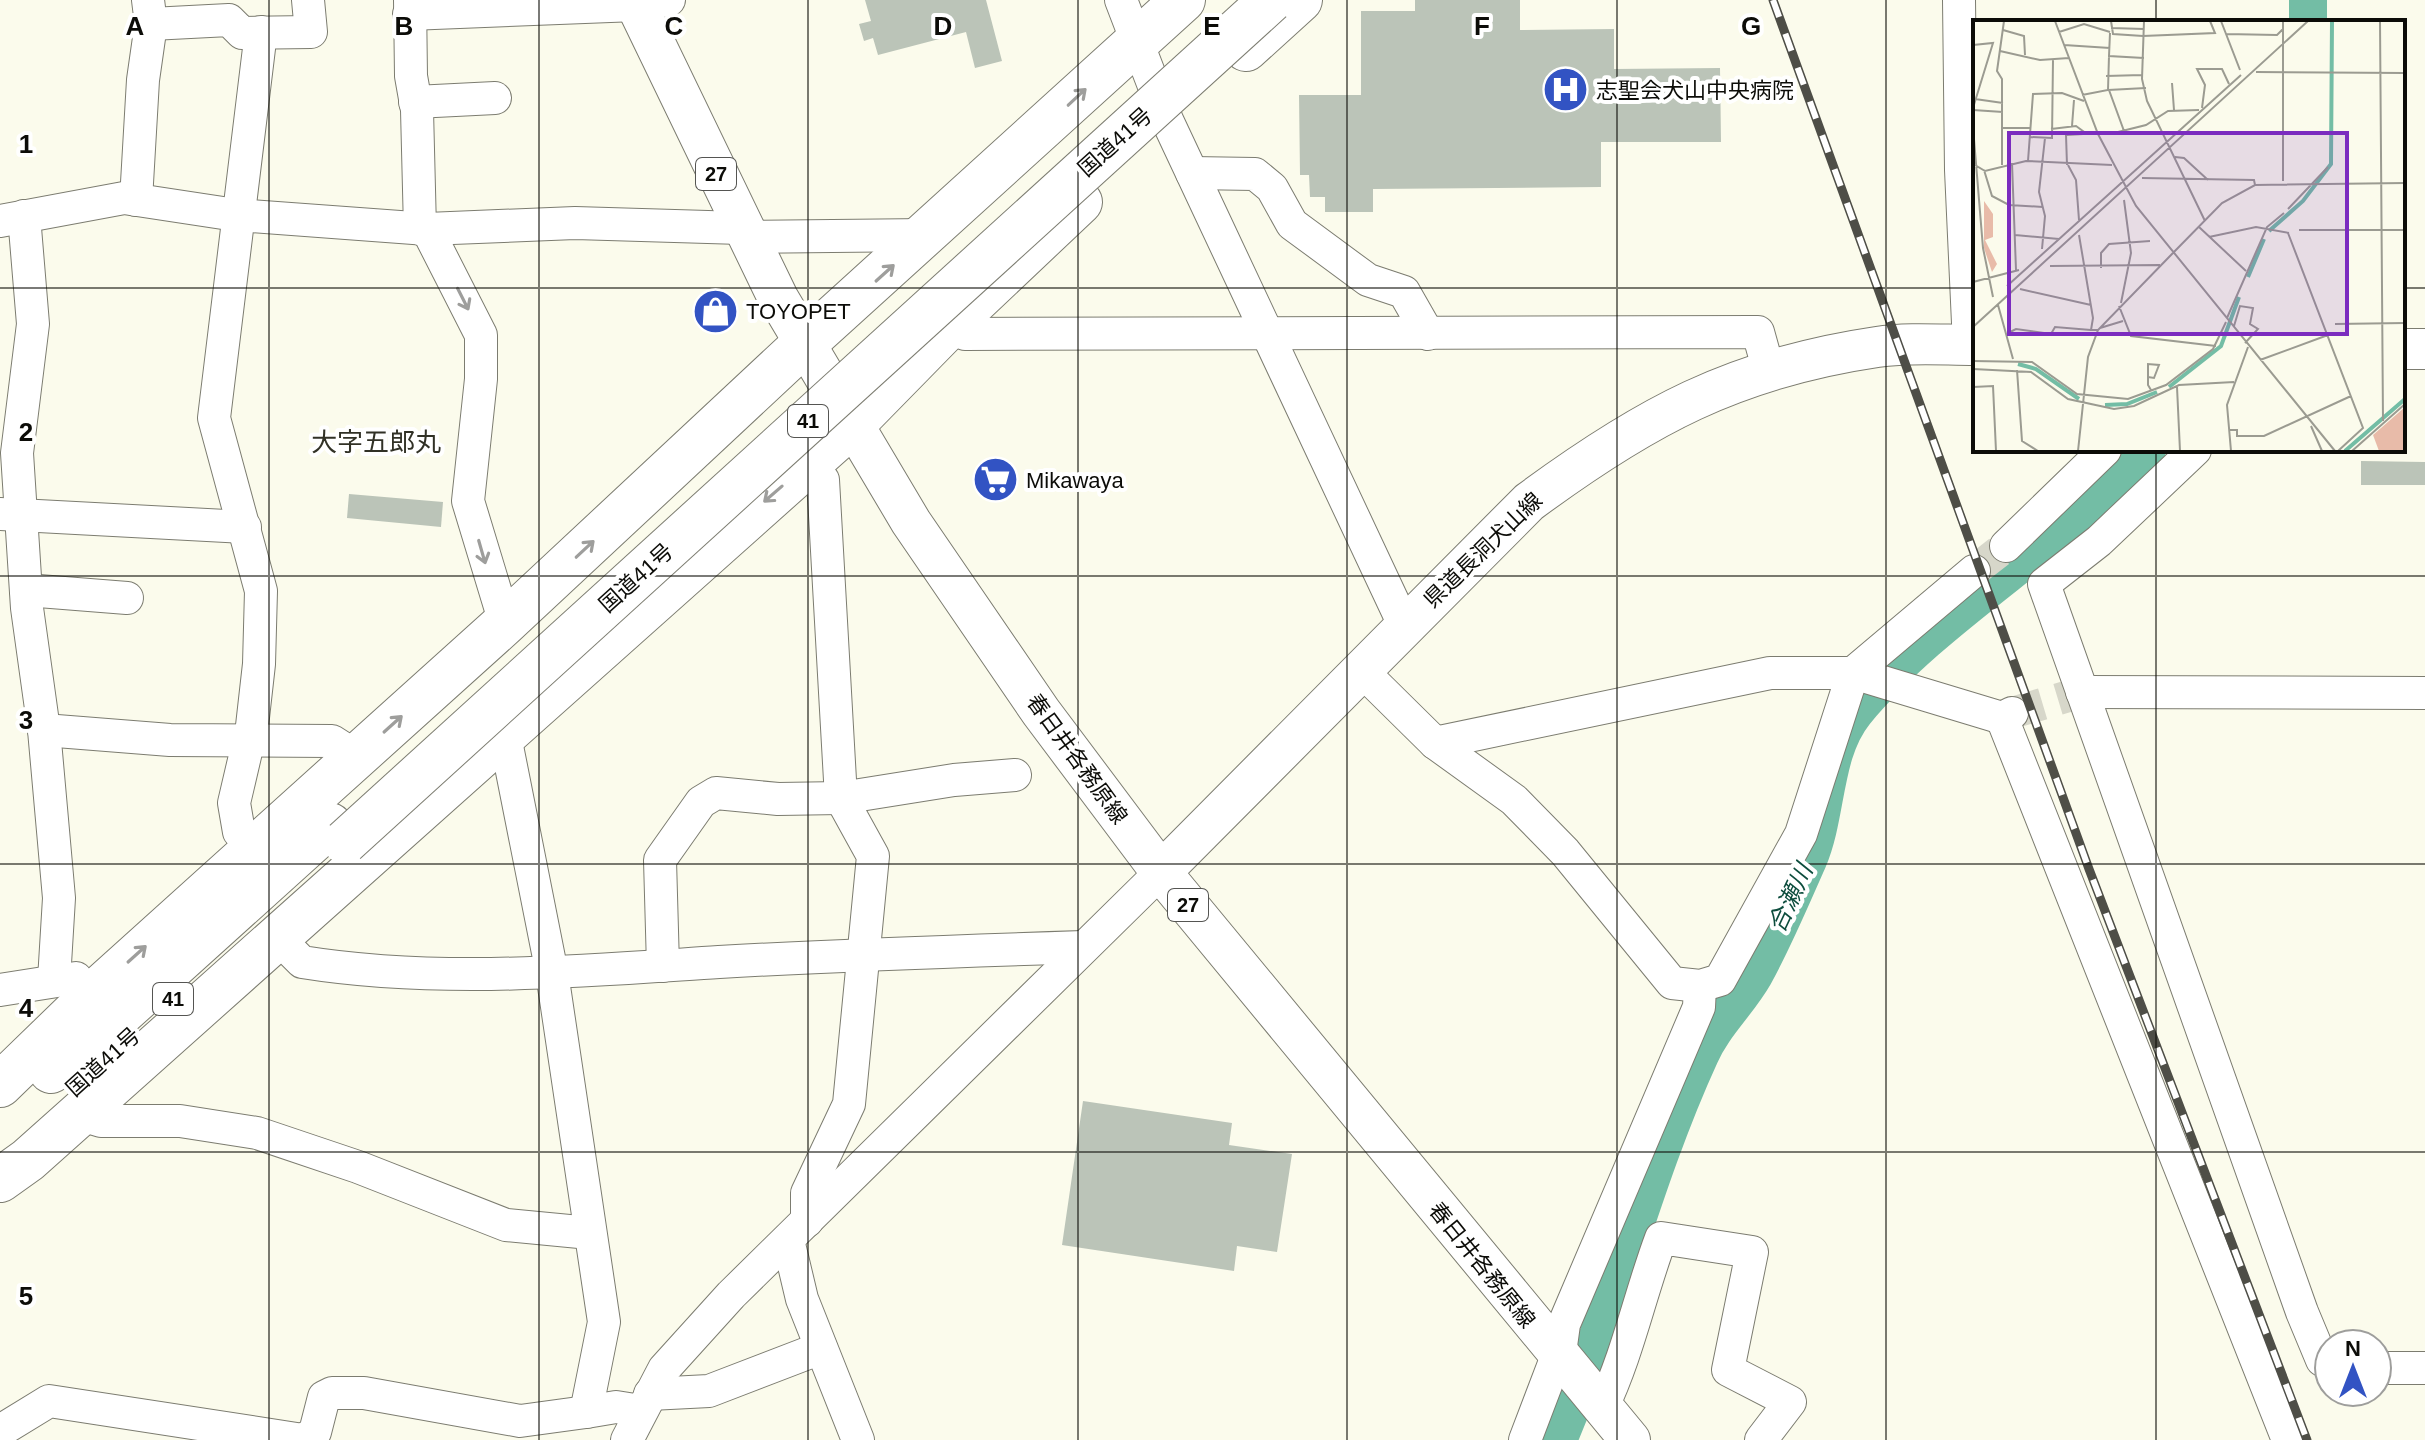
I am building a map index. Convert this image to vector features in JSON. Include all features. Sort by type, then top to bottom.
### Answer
[{"type":"highway","points":[[805,343],[1183,0]]},
{"type":"highway","name":"国道41号","points":[[0,1155],[338,834],[1230,0]]},
{"type":"highway","name":"国道41号","points":[[0,1113],[338,834],[1271,0]]},
{"type":"highway","points":[[0,1180],[28,1160],[504,731],[853,424],[952,323],[1167,120],[1300,0]]},
{"type":"highway","name":"41","points":[[0,1085],[101,987],[505,623],[805,343]]},
{"type":"main road","name":"春日井各務原線","points":[[646,2],[744,232],[805,343],[911,522],[1032,699],[1161,872],[1630,1440]]},
{"type":"main road","name":"県道長洞犬山線","points":[[1161,872],[1529,502],[1596,453],[1682,403],[1768,368],[1880,346],[1972,345]]},
{"type":"street","points":[[136,200],[150,12],[229,20],[242,33],[311,32],[308,0]]},
{"type":"street","points":[[1121,0],[1167,120],[1405,627]]},
{"type":"street","points":[[1959,0],[1961,170],[1972,345]]},
{"type":"street","points":[[505,623],[468,501],[481,379],[481,335],[424,229],[411,76],[409,7],[646,2]]},
{"type":"street","points":[[239,832],[234,803],[252,726],[261,591],[214,418],[236,215],[241,200],[261,32]]},
{"type":"street","points":[[415,102],[495,98]]},
{"type":"street","points":[[1192,173],[1255,174],[1272,188],[1292,224],[1368,280],[1404,292],[1428,334]]},
{"type":"street","points":[[54,980],[59,898],[44,730],[26,590],[10,514],[33,324],[12,218],[124,198],[236,215],[424,229],[575,223],[744,232],[927,235]]},
{"type":"street","points":[[952,323],[965,334],[1267,336],[1758,332],[1768,368]]},
{"type":"street","points":[[2006,546],[2103,452]]},
{"type":"street","points":[[2193,452],[2099,541],[2044,584],[2313,1338]]},
{"type":"street","points":[[823,480],[841,798],[873,856],[849,1104],[807,1193],[798,1230],[802,1299],[858,1440]]},
{"type":"street","points":[[10,514],[245,527]]},
{"type":"street","points":[[1362,671],[1435,743],[1514,800],[1555,842],[1672,983],[1700,986],[1720,980],[1801,834],[1853,673],[1974,571]]},
{"type":"street","points":[[26,590],[127,598]]},
{"type":"street","points":[[1435,743],[1770,673],[1853,673],[2007,715],[2288,1440]]},
{"type":"street","points":[[2082,692],[2425,693]]},
{"type":"street","points":[[44,730],[170,740],[332,741],[357,757]]},
{"type":"street","points":[[504,731],[552,973],[604,1322],[586,1412]]},
{"type":"street","points":[[663,966],[660,860],[701,802],[716,793],[778,799],[841,798],[954,780],[1015,775]]},
{"type":"street","points":[[627,1440],[664,1369],[683,1348],[798,1230],[1161,872]]},
{"type":"street","points":[[293,953],[302,962],[381,970],[552,973],[862,954],[1083,947]]},
{"type":"street","points":[[0,990],[84,978],[101,987]]},
{"type":"street","points":[[1525,1440],[1558,1354],[1564,1324],[1699,1007],[1700,986]]},
{"type":"street","points":[[78,1114],[101,1121],[180,1121],[257,1133],[358,1167],[506,1225],[590,1233]]},
{"type":"street","points":[[1602,1408],[1617,1378],[1638,1298],[1661,1238],[1752,1252],[1728,1370],[1790,1402],[1761,1440]]},
{"type":"street","points":[[0,1431],[49,1401],[303,1440],[315,1432],[324,1397],[332,1393],[364,1393],[520,1421],[709,1391],[821,1348]]},
{"type":"street","points":[[2393,1368],[2425,1368]]},
{"type":"building","points":[[865,0],[986,0],[1002,61],[975,68],[966,32],[878,55],[873,38],[864,41],[859,24],[871,21]]},
{"type":"building","points":[[1415,0],[1520,0],[1520,30],[1614,29],[1614,69],[1720,68],[1721,142],[1601,142],[1601,187],[1373,189],[1373,212],[1325,212],[1325,197],[1310,197],[1309,175],[1300,175],[1299,95],[1361,95],[1361,11],[1415,11]]},
{"type":"building","points":[[2361,461],[2425,462],[2425,485],[2361,485]]},
{"type":"building","points":[[349,494],[443,502],[441,527],[347,518]]},
{"type":"building","points":[[1083,1101],[1232,1123],[1229,1145],[1292,1154],[1277,1252],[1237,1246],[1234,1271],[1062,1245]]},
{"type":"waterway","name":"合瀬川","points":[[2308,0],[2308,20]]},
{"type":"waterway","name":"合瀬川","points":[[1558,1440],[1680,1102],[1705,1044],[1748,985],[1761,961],[1808,860],[1831,764],[1844,728],[1887,677],[1923,643],[2077,517],[2145,452]]},
{"type":"tunnel","points":[[1974,571],[2006,546]]},
{"type":"tunnel","points":[[2012,713],[2082,692]]},
{"type":"railway","points":[[1773,0],[2089,869],[2307,1440]]},
{"type":"place","name":"志聖会犬山中央病院","points":[[1565,90]]},
{"type":"place","name":"TOYOPET","points":[[715,311]]},
{"type":"place","name":"Mikawaya","points":[[995,480]]},
{"type":"district","name":"大字五郎丸","points":[[376,442]]}]
